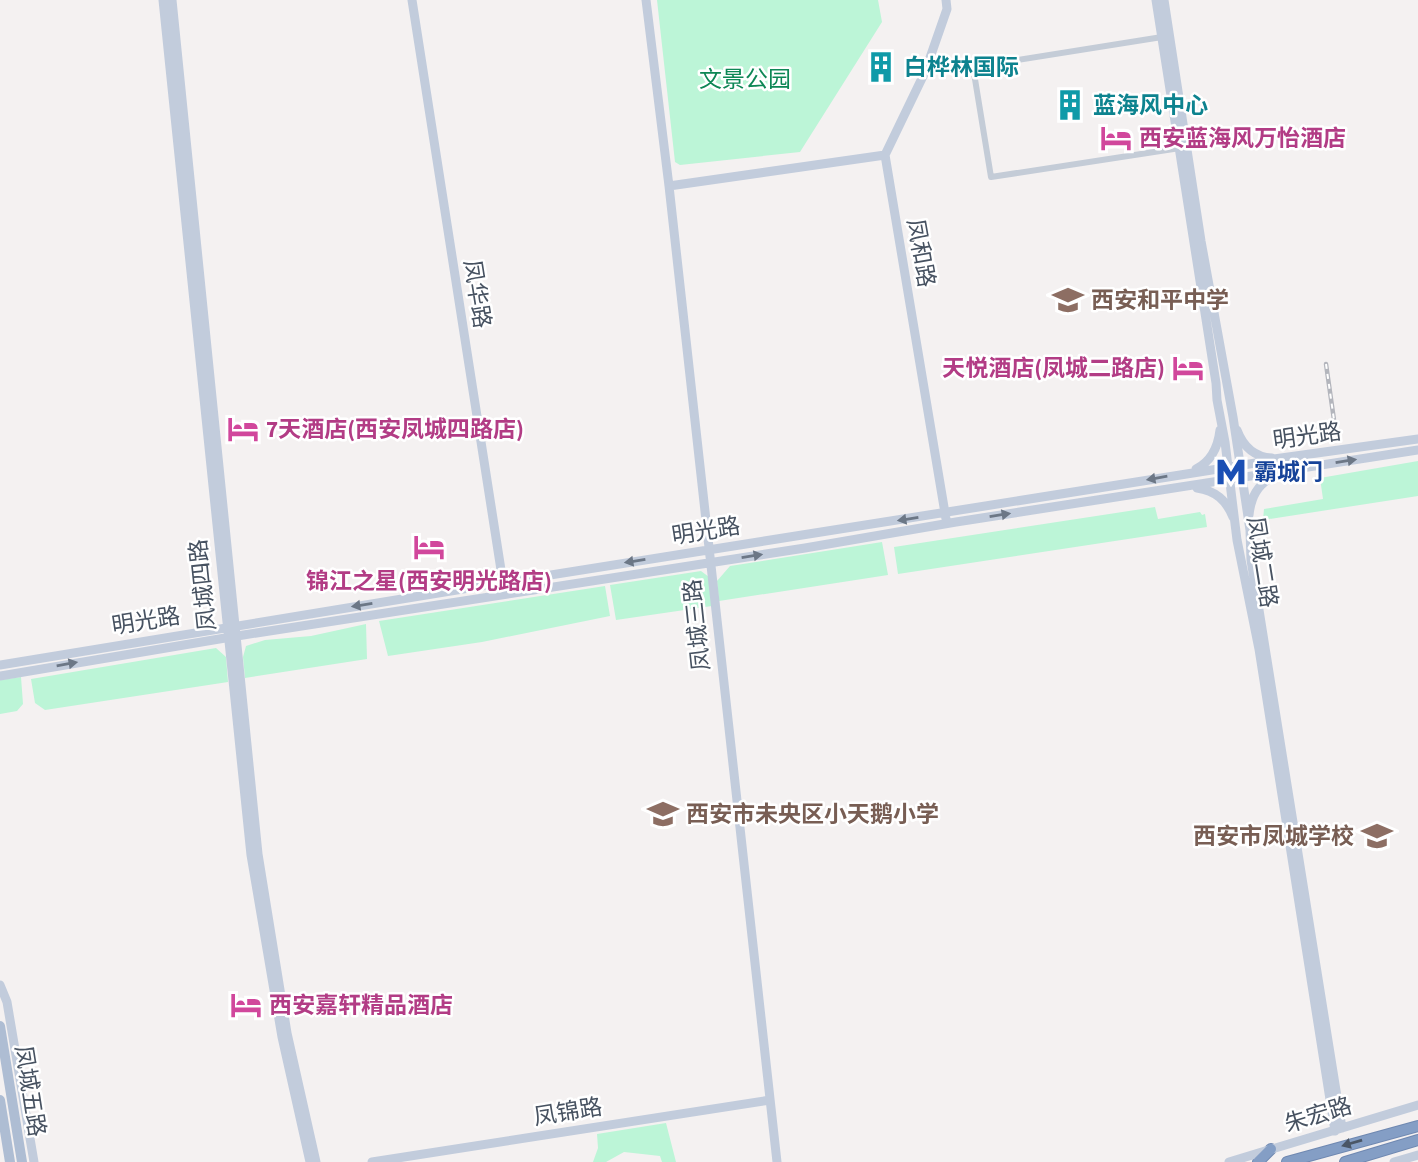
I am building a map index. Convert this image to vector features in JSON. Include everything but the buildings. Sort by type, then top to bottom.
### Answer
[{"type":"highway","points":[[1287,1162],[1418,1126]]},
{"type":"highway","points":[[1345,1162],[1418,1140]]},
{"type":"highway","points":[[1258,1162],[1271,1149]]},
{"type":"main road","name":"凤城四路","points":[[163,0],[258,854],[287,1032],[316,1162]]},
{"type":"main road","name":"凤城四路","points":[[172,0],[251,855],[282,1037],[310,1162]]},
{"type":"main road","name":"凤华路","points":[[412,0],[505,594]]},
{"type":"main road","name":"凤城三路","points":[[646,0],[777,1162]]},
{"type":"main road","points":[[669,186],[885,155],[925,72],[947,9],[946,0]]},
{"type":"main road","name":"凤城二路","points":[[1156,0],[1216,383],[1220,425],[1235,480],[1236,527],[1261,659],[1339,1129]]},
{"type":"main road","name":"凤城二路","points":[[1164,0],[1201,241],[1233,417],[1233,467]]},
{"type":"main road","name":"凤和路","points":[[885,155],[946,519]]},
{"type":"main road","points":[[1233,417],[1245,446],[1259,456],[1274,458]]},
{"type":"main road","points":[[1179,474],[1197,468],[1209,460],[1217,448],[1220,425]]},
{"type":"main road","name":"明光路","points":[[0,665],[710,563],[1179,474],[1418,439]]},
{"type":"main road","name":"明光路","points":[[0,676],[503,583],[708,550],[1235,480],[1418,450]]},
{"type":"main road","points":[[1248,520],[1257,489],[1266,480],[1286,472]]},
{"type":"main road","name":"凤城二路","points":[[1235,480],[1248,520],[1251,560],[1339,1129]]},
{"type":"main road","points":[[1182,487],[1204,489],[1219,496],[1229,509],[1236,527]]},
{"type":"main road","points":[[0,985],[7,1002],[34,1162]]},
{"type":"main road","name":"凤城五路","points":[[0,1026],[22,1162]]},
{"type":"main road","name":"凤城五路","points":[[0,1100],[10,1162]]},
{"type":"main road","name":"凤锦路","points":[[372,1162],[770,1100]]},
{"type":"main road","name":"朱宏路","points":[[1228,1162],[1418,1105]]},
{"type":"main road","points":[[1394,1162],[1418,1155]]},
{"type":"street","points":[[1162,37],[974,67],[991,177],[1180,148]]},
{"type":"green space","name":"文景公园","points":[[657,0],[878,0],[882,22],[800,152],[680,165],[675,162]]},
{"type":"green space","points":[[1418,461],[1418,496],[1263,520],[1264,509],[1323,499],[1320,478]]},
{"type":"green space","points":[[1155,507],[1158,519],[1200,512],[1205,514],[1207,527],[898,574],[894,547]]},
{"type":"green space","points":[[882,542],[888,575],[719,601],[717,581],[730,566]]},
{"type":"green space","points":[[701,571],[709,577],[712,606],[616,620],[610,585]]},
{"type":"green space","points":[[605,586],[610,616],[482,642],[388,656],[379,621]]},
{"type":"green space","points":[[366,624],[367,659],[245,678],[243,657],[246,646],[265,640],[311,636]]},
{"type":"green space","points":[[216,648],[226,657],[228,682],[45,710],[35,703],[31,679]]},
{"type":"green space","points":[[21,677],[23,704],[17,711],[0,714],[0,680]]},
{"type":"green space","points":[[666,1123],[676,1162],[662,1162],[660,1156],[624,1152],[606,1162],[593,1162],[598,1148],[597,1134]]},
{"type":"railway","points":[[1326,364],[1335,427]]},
{"type":"place","name":"白桦林国际","points":[[881,67]]},
{"type":"place","name":"蓝海风中心","points":[[1070,105]]},
{"type":"place","name":"西安蓝海风万怡酒店","points":[[1116,138]]},
{"type":"place","name":"西安和平中学","points":[[1068,300]]},
{"type":"place","name":"天悦酒店(凤城二路店)","points":[[1188,368]]},
{"type":"place","name":"7天酒店(西安凤城四路店)","points":[[243,429]]},
{"type":"place","name":"霸城门","points":[[1231,472]]},
{"type":"place","name":"锦江之星(西安明光路店)","points":[[429,547]]},
{"type":"place","name":"西安市未央区小天鹅小学","points":[[663,814]]},
{"type":"place","name":"西安市凤城学校","points":[[1377,836]]},
{"type":"place","name":"西安嘉轩精品酒店","points":[[246,1005]]}]
